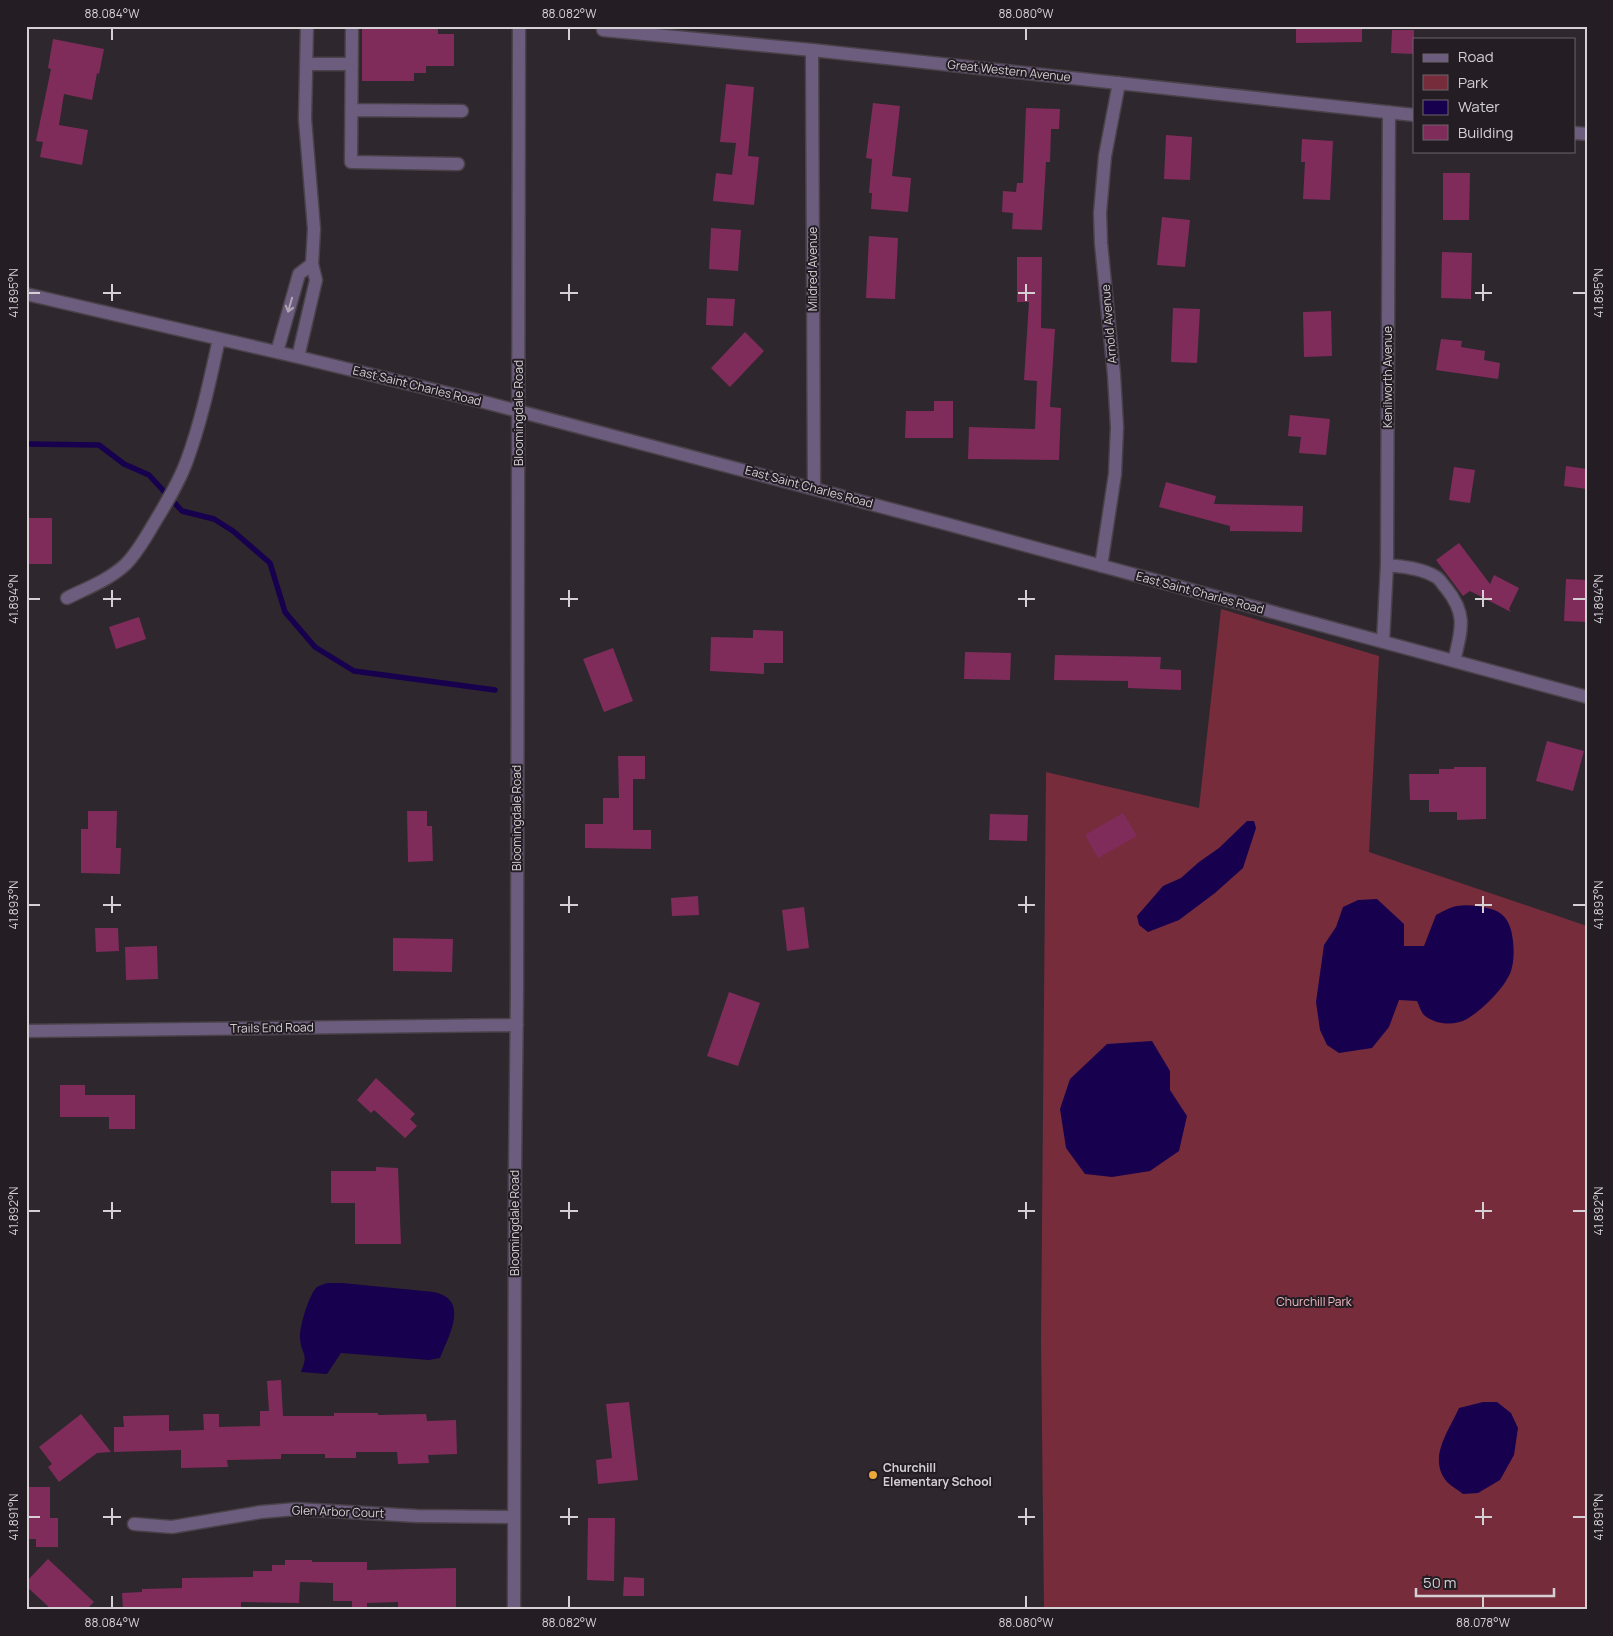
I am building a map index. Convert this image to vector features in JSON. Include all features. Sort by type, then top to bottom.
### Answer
[{"type":"street","points":[[298,357],[316,280],[312,264],[314,229],[304,119],[307,26]]},
{"type":"street","points":[[352,26],[351,162],[458,164]]},
{"type":"street","name":"Bloomingdale Road","points":[[514,1610],[519,26]]},
{"type":"street","name":"Great Western Avenue","points":[[603,30],[812,50],[1413,115]]},
{"type":"street","name":"Mildred Avenue","points":[[812,50],[814,488]]},
{"type":"street","points":[[306,64],[352,64]]},
{"type":"street","name":"Arnold Avenue","points":[[1101,566],[1115,474],[1117,427],[1100,214],[1105,156],[1119,83]]},
{"type":"street","points":[[352,110],[462,111]]},
{"type":"street","name":"Kenilworth Avenue","points":[[1383,642],[1387,565],[1389,112]]},
{"type":"street","points":[[277,352],[299,274],[312,264]]},
{"type":"street","name":"East Saint Charles Road","points":[[26,294],[298,357],[814,488],[1587,697]]},
{"type":"street","points":[[67,598],[110,577],[127,563],[143,542],[174,490],[186,463],[199,422],[219,339]]},
{"type":"street","points":[[1387,565],[1417,569],[1437,577],[1451,594],[1460,610],[1461,632],[1454,661]]},
{"type":"street","name":"Trails End Road","points":[[26,1031],[517,1025]]},
{"type":"street","name":"Glen Arbor Court","points":[[134,1524],[172,1527],[261,1512],[296,1509],[326,1509],[417,1516],[514,1517]]},
{"type":"green space","name":"Churchill Park","points":[[1221,609],[1379,656],[1369,852],[1587,926],[1587,1610],[1044,1610],[1041,1340],[1046,772],[1199,808]]},
{"type":"water","points":[[1247,821],[1254,821],[1256,828],[1243,868],[1215,893],[1179,920],[1148,932],[1139,925],[1137,916],[1163,886],[1181,878],[1219,848]]},
{"type":"water","points":[[1377,899],[1404,924],[1404,946],[1424,946],[1436,915],[1452,907],[1461,905],[1474,906],[1498,912],[1506,919],[1511,930],[1514,951],[1511,971],[1498,991],[1486,1004],[1467,1019],[1457,1023],[1439,1023],[1424,1015],[1417,1001],[1399,1000],[1389,1027],[1372,1048],[1339,1053],[1327,1045],[1320,1030],[1316,1002],[1324,945],[1336,927],[1343,907],[1358,900]]},
{"type":"water","points":[[1152,1041],[1170,1071],[1170,1090],[1187,1116],[1179,1151],[1150,1171],[1112,1177],[1085,1174],[1066,1148],[1060,1109],[1070,1079],[1107,1044]]},
{"type":"water","points":[[328,1283],[434,1292],[445,1296],[451,1302],[454,1310],[454,1319],[440,1358],[429,1360],[341,1353],[327,1374],[301,1372],[305,1358],[300,1334],[305,1312],[314,1291],[318,1286]]},
{"type":"water","points":[[1483,1402],[1497,1402],[1511,1413],[1518,1428],[1514,1455],[1500,1480],[1478,1493],[1463,1494],[1447,1482],[1441,1473],[1439,1454],[1459,1408]]},
{"type":"building","points":[[362,26],[438,26],[438,34],[454,34],[454,66],[426,66],[426,73],[414,73],[414,81],[362,81]]},
{"type":"building","points":[[1296,26],[1362,26],[1362,42],[1296,43]]},
{"type":"building","points":[[1392,30],[1414,30],[1413,54],[1391,53]]},
{"type":"building","points":[[53,39],[104,49],[92,100],[64,94],[59,125],[88,130],[82,165],[40,157],[43,142],[36,141],[51,69],[48,68]]},
{"type":"building","points":[[726,84],[754,87],[748,156],[759,157],[754,205],[713,201],[716,173],[732,175],[736,143],[720,142]]},
{"type":"building","points":[[873,103],[900,106],[892,176],[911,178],[908,212],[871,209],[872,193],[869,193],[872,159],[866,158]]},
{"type":"building","points":[[1026,108],[1060,109],[1059,129],[1051,129],[1050,162],[1046,162],[1042,230],[1012,229],[1013,213],[1002,212],[1003,191],[1016,192],[1017,183],[1023,183]]},
{"type":"building","points":[[1166,135],[1192,137],[1190,180],[1164,179]]},
{"type":"building","points":[[1302,139],[1333,141],[1330,200],[1303,199],[1305,162],[1301,162]]},
{"type":"building","points":[[1443,173],[1470,173],[1469,220],[1443,220]]},
{"type":"building","points":[[1162,217],[1190,220],[1185,267],[1157,265]]},
{"type":"building","points":[[711,228],[741,230],[738,271],[709,269]]},
{"type":"building","points":[[869,236],[898,238],[895,299],[866,298]]},
{"type":"building","points":[[1442,252],[1472,253],[1471,299],[1441,298]]},
{"type":"building","points":[[1017,257],[1042,257],[1041,328],[1055,329],[1050,407],[1061,408],[1059,460],[968,459],[969,427],[1035,429],[1037,381],[1024,380],[1029,302],[1017,302]]},
{"type":"building","points":[[707,298],[735,299],[733,326],[706,325]]},
{"type":"building","points":[[1173,308],[1200,309],[1197,363],[1171,362]]},
{"type":"building","points":[[1331,311],[1332,356],[1304,357],[1303,312]]},
{"type":"building","points":[[745,332],[764,351],[730,387],[711,368]]},
{"type":"building","points":[[1441,339],[1462,341],[1461,347],[1485,351],[1484,360],[1500,363],[1498,379],[1436,370]]},
{"type":"building","points":[[934,401],[953,401],[953,438],[905,438],[906,411],[934,411]]},
{"type":"building","points":[[1290,415],[1330,419],[1326,455],[1299,453],[1301,437],[1288,436]]},
{"type":"building","points":[[1566,466],[1587,469],[1587,489],[1564,486]]},
{"type":"building","points":[[1454,467],[1475,470],[1470,503],[1449,500]]},
{"type":"building","points":[[1166,482],[1216,496],[1214,504],[1303,506],[1302,532],[1230,531],[1230,526],[1159,507]]},
{"type":"building","points":[[29,518],[52,518],[52,564],[29,564]]},
{"type":"building","points":[[1459,543],[1490,584],[1494,575],[1519,588],[1509,609],[1511,612],[1470,591],[1463,596],[1436,560]]},
{"type":"building","points":[[1566,579],[1587,580],[1587,622],[1564,621]]},
{"type":"building","points":[[139,617],[146,639],[116,649],[109,627]]},
{"type":"building","points":[[753,630],[783,631],[783,663],[764,663],[764,674],[710,671],[711,637],[753,638]]},
{"type":"building","points":[[613,648],[633,701],[604,712],[583,659]]},
{"type":"building","points":[[965,652],[1011,653],[1010,680],[964,679]]},
{"type":"building","points":[[1055,655],[1161,657],[1160,669],[1181,670],[1181,690],[1128,688],[1128,681],[1054,680]]},
{"type":"building","points":[[1547,741],[1584,751],[1573,791],[1536,781]]},
{"type":"building","points":[[618,756],[645,756],[645,779],[633,779],[633,830],[651,830],[651,849],[585,848],[585,824],[603,824],[603,798],[619,798]]},
{"type":"building","points":[[1454,767],[1486,767],[1486,819],[1457,820],[1457,812],[1429,812],[1429,800],[1410,800],[1409,774],[1439,774],[1439,769],[1454,769]]},
{"type":"building","points":[[88,811],[117,811],[116,848],[121,848],[120,874],[81,873],[81,829],[88,829]]},
{"type":"building","points":[[407,811],[427,811],[427,826],[432,826],[433,861],[408,862]]},
{"type":"building","points":[[1123,813],[1137,836],[1098,858],[1085,835]]},
{"type":"building","points":[[990,814],[1028,815],[1027,841],[989,840]]},
{"type":"building","points":[[698,896],[699,915],[672,916],[671,898]]},
{"type":"building","points":[[804,907],[809,948],[787,951],[782,910]]},
{"type":"building","points":[[95,928],[118,928],[119,951],[96,952]]},
{"type":"building","points":[[393,938],[453,939],[452,972],[393,971]]},
{"type":"building","points":[[157,946],[158,979],[126,980],[125,947]]},
{"type":"building","points":[[729,992],[760,1003],[738,1066],[707,1056]]},
{"type":"building","points":[[376,1078],[415,1114],[410,1119],[417,1126],[405,1138],[374,1110],[371,1113],[357,1100]]},
{"type":"building","points":[[60,1085],[85,1085],[85,1095],[135,1095],[135,1129],[109,1129],[109,1117],[60,1117]]},
{"type":"building","points":[[376,1167],[398,1168],[401,1244],[355,1244],[355,1203],[331,1203],[331,1171],[376,1171]]},
{"type":"building","points":[[281,1380],[283,1416],[334,1416],[334,1413],[378,1413],[378,1415],[426,1414],[427,1421],[456,1420],[457,1454],[428,1455],[429,1463],[398,1464],[397,1452],[356,1452],[356,1458],[325,1458],[325,1454],[281,1454],[281,1459],[227,1460],[228,1467],[181,1468],[181,1450],[114,1452],[114,1427],[124,1427],[123,1416],[169,1415],[169,1431],[204,1430],[203,1414],[219,1414],[219,1427],[260,1426],[260,1411],[269,1411],[267,1381]]},
{"type":"building","points":[[629,1402],[638,1480],[598,1484],[596,1460],[612,1458],[606,1404]]},
{"type":"building","points":[[81,1414],[111,1452],[97,1453],[59,1482],[48,1467],[52,1464],[39,1447]]},
{"type":"building","points":[[26,1487],[50,1487],[50,1518],[58,1518],[58,1547],[36,1547],[36,1539],[26,1539]]},
{"type":"building","points":[[588,1518],[615,1518],[614,1581],[587,1580]]},
{"type":"building","points":[[48,1559],[94,1602],[86,1610],[52,1610],[26,1586],[26,1582]]},
{"type":"building","points":[[285,1560],[367,1562],[367,1570],[456,1568],[456,1610],[398,1610],[398,1602],[367,1603],[367,1609],[352,1609],[352,1601],[333,1601],[333,1583],[300,1582],[299,1603],[241,1602],[241,1610],[123,1610],[122,1593],[142,1592],[142,1589],[182,1588],[182,1578],[253,1577],[253,1571],[272,1571],[272,1565],[285,1565]]},
{"type":"building","points":[[624,1577],[644,1578],[644,1596],[623,1596]]},
{"type":"waterway","points":[[26,444],[99,445],[124,464],[149,475],[182,511],[214,519],[233,531],[270,563],[285,612],[315,647],[354,671],[495,690]]},
{"type":"place","name":"Churchill Elementary School","points":[[873,1475]]}]
